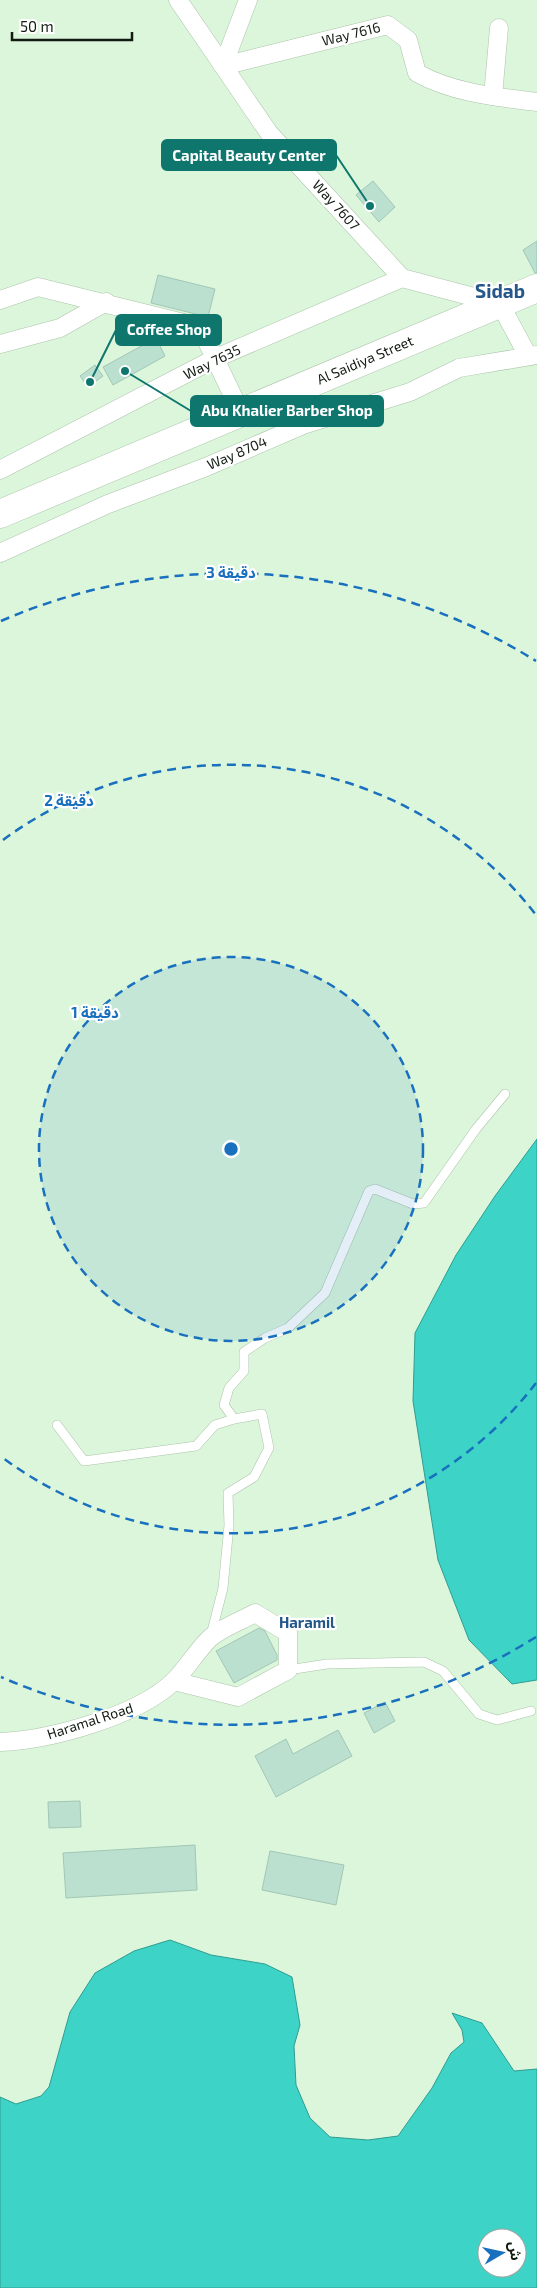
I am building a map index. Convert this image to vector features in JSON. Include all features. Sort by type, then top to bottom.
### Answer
[{"type":"main road","name":"Al Saidiya Street","points":[[0,514],[537,288]]},
{"type":"street","name":"Way 7607","points":[[178,0],[270,133],[402,278]]},
{"type":"street","points":[[223,66],[248,0]]},
{"type":"street","name":"Way 7616","points":[[223,66],[388,25],[408,40],[417,72],[436,83],[493,96],[537,102]]},
{"type":"street","points":[[493,96],[499,28]]},
{"type":"street","points":[[402,278],[500,304],[533,356]]},
{"type":"street","name":"Way 7635","points":[[0,470],[216,358],[402,278]]},
{"type":"street","points":[[0,300],[38,287],[106,302],[200,327],[241,413]]},
{"type":"street","points":[[0,344],[60,328],[106,302]]},
{"type":"street","name":"Way 8704","points":[[0,553],[108,504],[206,466],[303,425],[410,392],[459,368],[533,356]]},
{"type":"street","points":[[287,392],[303,425]]},
{"type":"street","name":"Haramal Road","points":[[0,1742],[26,1741],[84,1726],[133,1708],[174,1681],[210,1638],[255,1613],[288,1633],[288,1670]]},
{"type":"street","points":[[174,1681],[238,1697],[288,1670]]},
{"type":"lane","points":[[234,1419],[224,1405],[229,1388],[244,1371],[244,1352],[265,1338],[288,1328],[325,1293],[369,1191],[374,1188],[412,1204],[424,1203],[476,1129],[505,1094]]},
{"type":"lane","points":[[57,1425],[84,1461],[196,1446],[215,1425],[234,1419],[262,1414],[269,1448],[254,1477],[228,1494],[229,1525],[223,1588],[210,1638]]},
{"type":"lane","points":[[288,1670],[327,1664],[424,1662],[443,1671],[463,1692],[479,1714],[497,1720],[531,1712]]},
{"type":"water","points":[[537,1139],[537,1680],[512,1684],[469,1640],[438,1560],[413,1401],[415,1333],[456,1255],[495,1196]]},
{"type":"water","points":[[170,1940],[211,1955],[265,1964],[292,1977],[300,2025],[294,2046],[296,2085],[310,2118],[330,2137],[368,2140],[398,2136],[432,2088],[451,2053],[464,2042],[462,2030],[452,2013],[482,2023],[514,2071],[537,2069],[537,2288],[0,2288],[0,2097],[16,2104],[41,2096],[49,2087],[70,2012],[95,1973],[134,1951]]},
{"type":"building","points":[[373,181],[395,207],[379,222],[356,195]]},
{"type":"building","points":[[537,241],[537,273],[535,273],[523,250]]},
{"type":"building","points":[[158,275],[215,289],[208,317],[151,303]]},
{"type":"building","points":[[156,338],[165,356],[113,385],[103,367]]},
{"type":"building","points":[[95,365],[103,376],[88,387],[80,376]]},
{"type":"building","points":[[259,1628],[265,1631],[277,1655],[277,1660],[234,1683],[216,1651]]},
{"type":"building","points":[[385,1702],[395,1721],[374,1733],[364,1713]]},
{"type":"building","points":[[338,1730],[352,1756],[276,1797],[255,1756],[286,1739],[293,1754]]},
{"type":"building","points":[[80,1801],[81,1827],[49,1828],[48,1802]]},
{"type":"building","points":[[195,1845],[197,1890],[66,1898],[63,1853]]},
{"type":"building","points":[[270,1851],[344,1865],[336,1905],[262,1890]]},
{"type":"place","name":"Capital Beauty Center","points":[[370,206]]},
{"type":"place","name":"Abu Khalier Barber Shop","points":[[125,371]]},
{"type":"place","name":"Coffee Shop","points":[[90,382]]},
{"type":"district","name":"Sidab","points":[[500,291]]},
{"type":"district","name":"Haramil","points":[[307,1623]]}]
